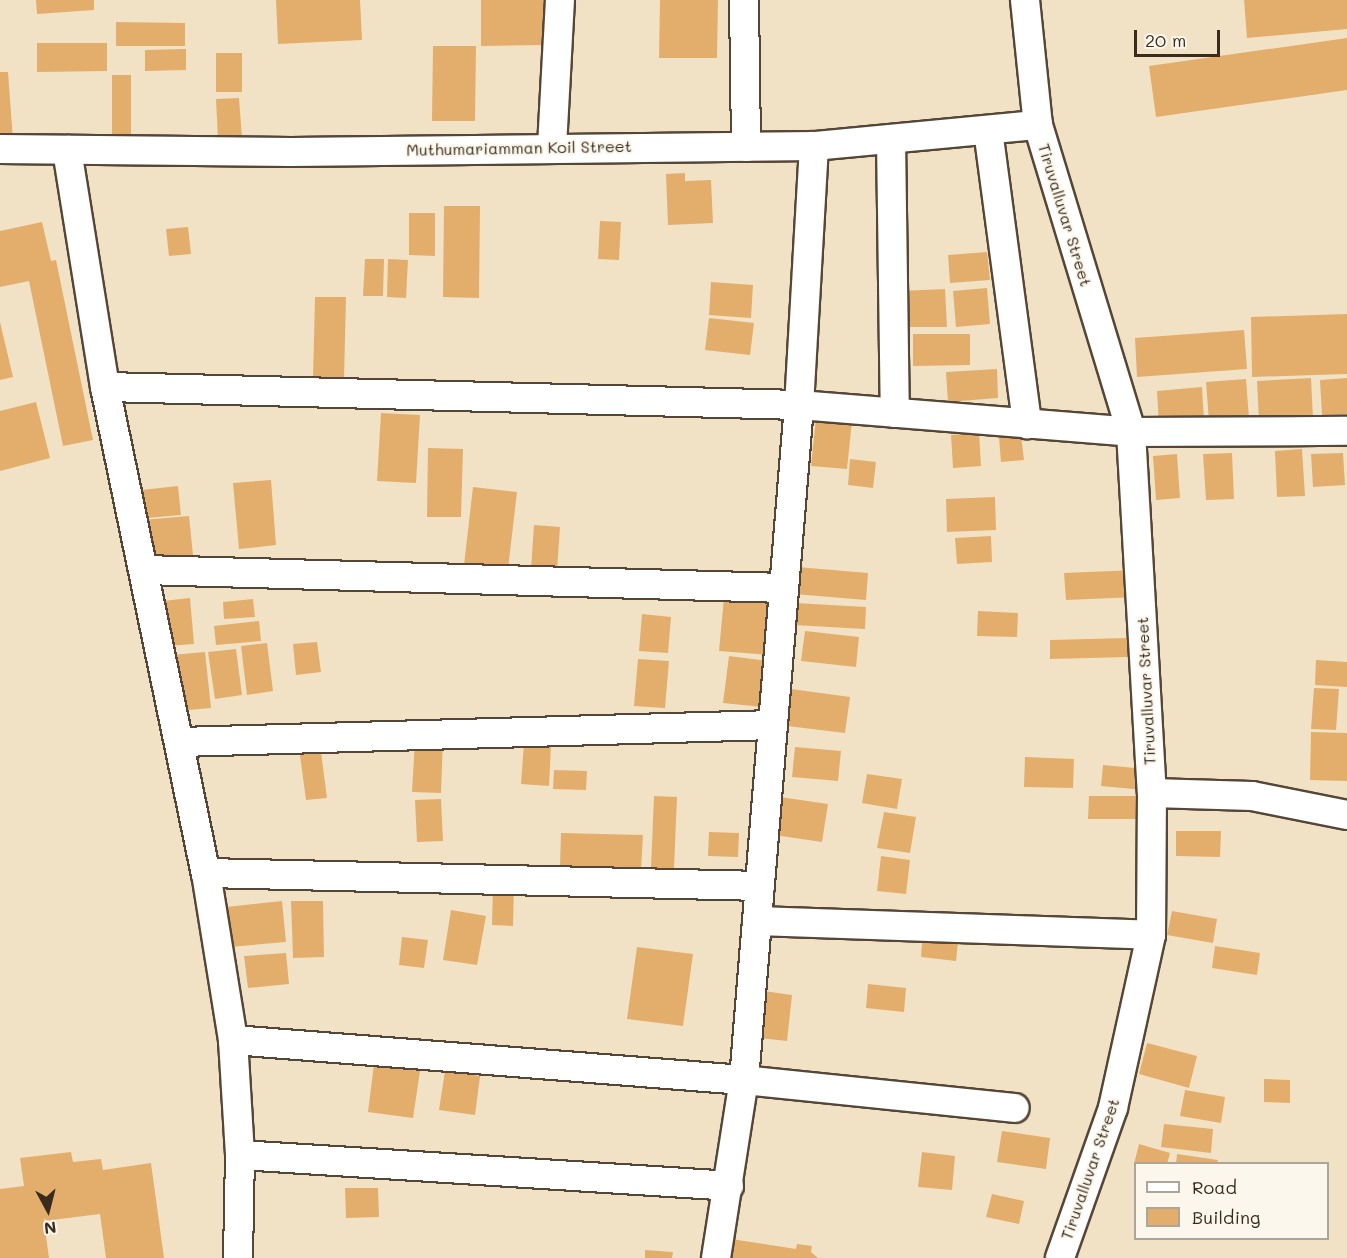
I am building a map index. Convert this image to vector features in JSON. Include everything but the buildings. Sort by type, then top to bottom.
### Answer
[{"type":"street","points":[[552,147],[560,0]]},
{"type":"street","points":[[744,0],[746,147]]},
{"type":"street","name":"Tiruvalluvar Street","points":[[1025,0],[1038,125],[1131,432],[1152,793],[1151,935],[1113,1108],[1060,1258]]},
{"type":"street","name":"Muthumariamman Koil Street","points":[[0,150],[291,152],[552,147],[814,146],[1038,125]]},
{"type":"street","points":[[988,130],[1027,424]]},
{"type":"street","points":[[891,139],[895,413]]},
{"type":"street","points":[[716,1258],[744,1080],[799,405],[814,146]]},
{"type":"street","points":[[67,150],[105,387],[206,873],[233,1040],[240,1155],[238,1258]]},
{"type":"street","points":[[105,387],[799,405],[1131,432],[1347,431]]},
{"type":"street","points":[[144,570],[784,588]]},
{"type":"street","points":[[180,742],[773,725]]},
{"type":"street","points":[[1152,793],[1252,796],[1347,815]]},
{"type":"street","points":[[206,873],[760,886]]},
{"type":"street","points":[[757,921],[1151,935]]},
{"type":"street","points":[[233,1040],[744,1080],[1015,1108]]},
{"type":"street","points":[[240,1155],[729,1186]]}]
